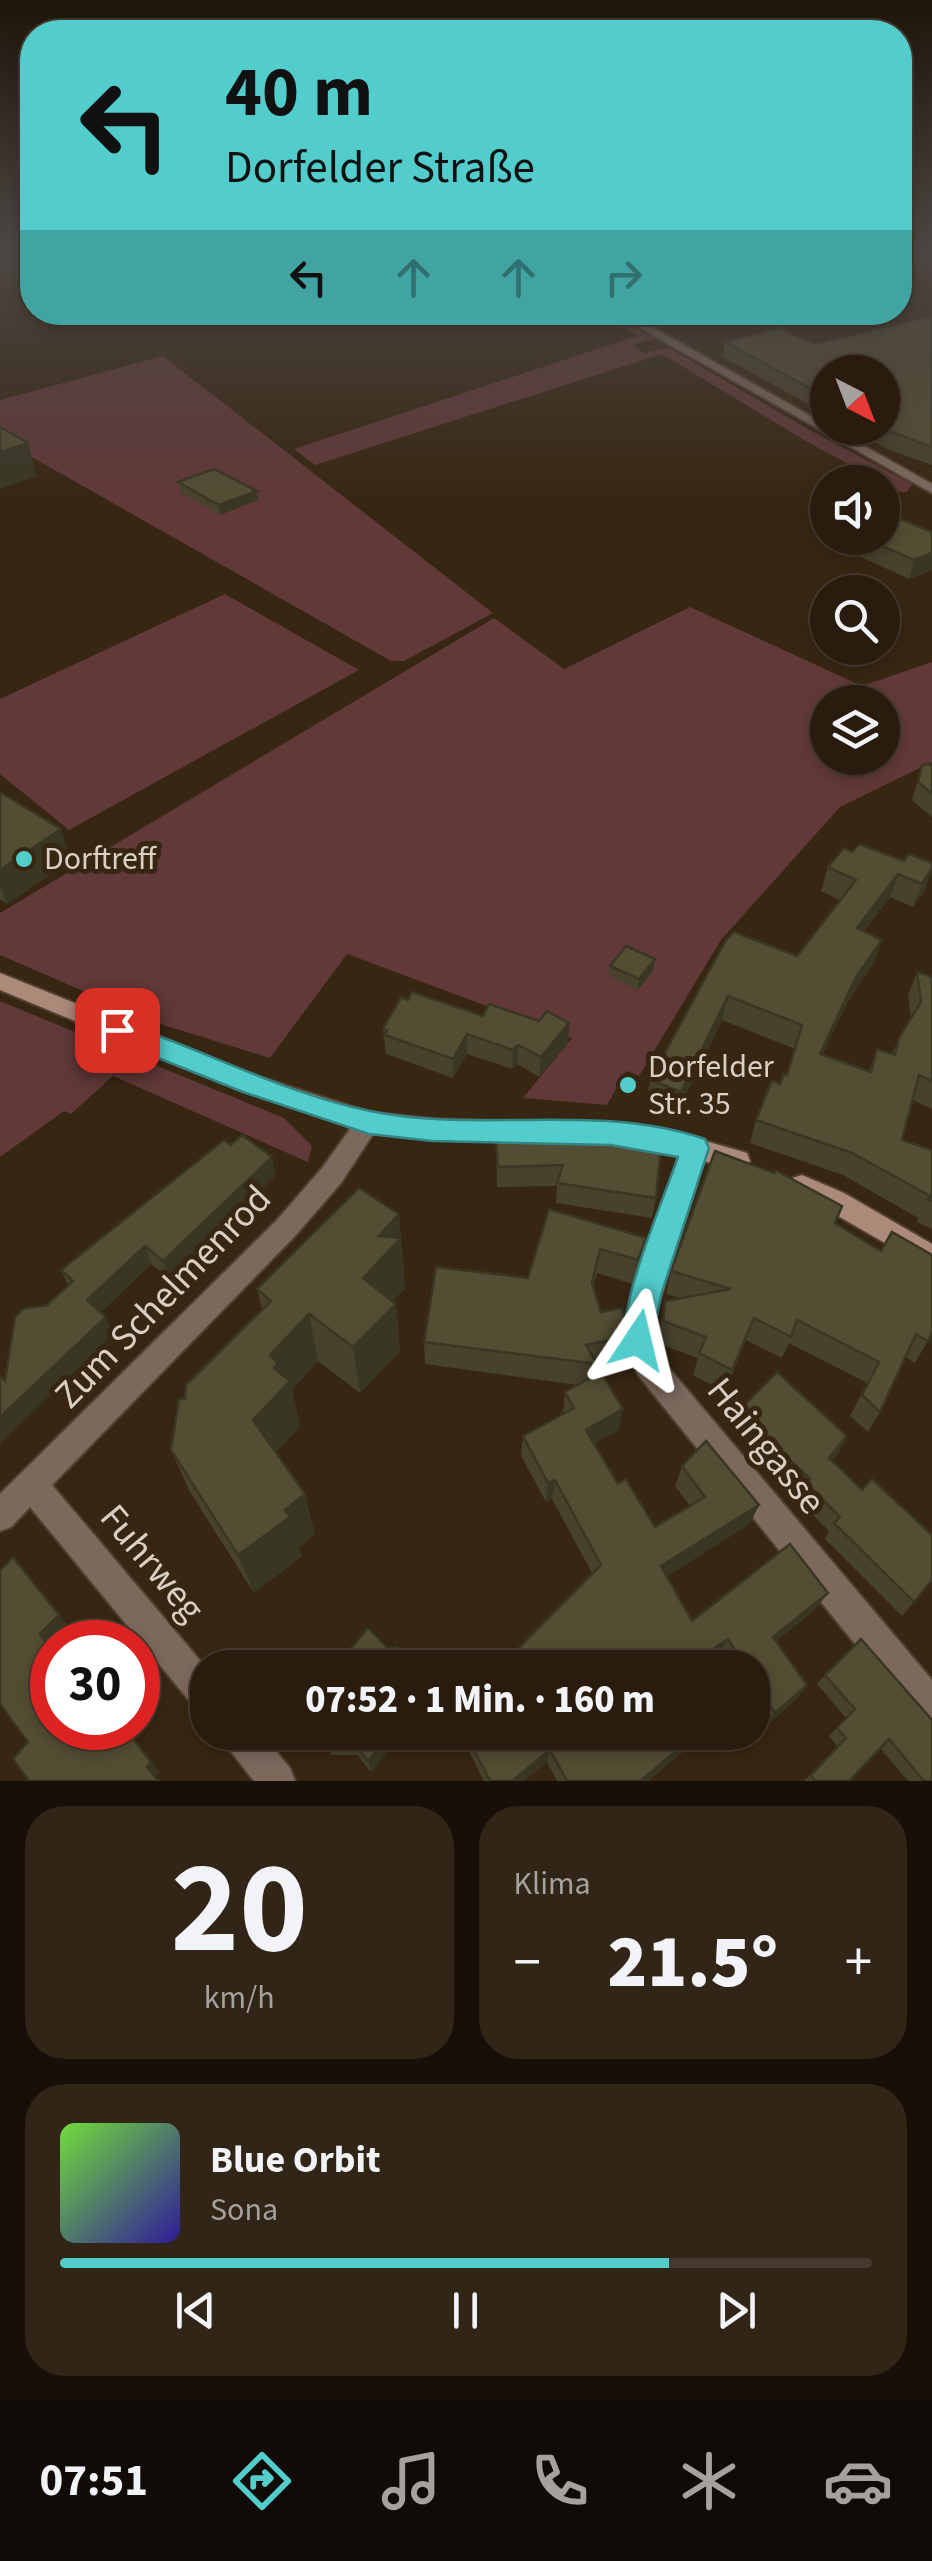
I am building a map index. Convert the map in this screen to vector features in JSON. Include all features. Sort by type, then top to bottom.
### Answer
[{"type":"main road","points":[[0,980],[252,1084],[369,1122],[432,1129],[611,1134],[695,1148],[768,1172],[834,1201],[932,1258]]},
{"type":"street","points":[[656,334],[931,488]]},
{"type":"street","name":"Zum Schelmenrod","points":[[0,1516],[285,1228],[332,1175],[369,1122]]},
{"type":"street","name":"Haingasse","points":[[695,1148],[641,1316],[638,1340],[648,1365],[862,1627],[932,1706]]},
{"type":"street","name":"Fuhrweg","points":[[31,1484],[190,1675]]},
{"type":"street","points":[[252,1750],[278,1781]]},
{"type":"shaded area","points":[[634,334],[654,339],[633,345],[644,353],[669,348],[810,430],[810,443],[662,354],[315,465],[294,449],[637,336]]},
{"type":"shaded area","points":[[163,356],[493,613],[404,661],[391,661],[0,439],[0,400]]},
{"type":"shaded area","points":[[813,445],[838,445],[876,465],[850,465]]},
{"type":"shaded area","points":[[900,478],[912,484],[907,492],[900,492]]},
{"type":"shaded area","points":[[225,594],[359,670],[69,830],[0,774],[0,699]]},
{"type":"shaded area","points":[[690,607],[860,685],[810,685],[810,775],[900,775],[900,685],[865,685],[932,662],[932,762],[840,807],[721,940],[639,1076],[626,1071],[607,1105],[523,1098],[572,1038],[347,954],[270,1058],[157,1023],[0,955],[0,913],[494,618],[564,669]]},
{"type":"shaded area","points":[[0,1001],[284,1118],[312,1146],[308,1162],[113,1076],[71,1114],[64,1111],[0,1157]]},
{"type":"building","points":[[755,334],[793,334],[815,344],[856,334],[932,334],[932,447],[900,435],[900,355],[810,355],[810,388],[725,342]]},
{"type":"building","points":[[0,427],[28,443],[0,452]]},
{"type":"building","points":[[214,469],[257,491],[219,505],[178,482]]},
{"type":"building","points":[[900,519],[932,532],[932,553],[914,560],[900,554]]},
{"type":"building","points":[[932,764],[932,794],[918,782],[922,765]]},
{"type":"building","points":[[0,792],[61,829],[0,870]]},
{"type":"building","points":[[859,844],[904,861],[909,854],[932,863],[932,868],[922,884],[898,874],[857,928],[882,940],[856,977],[820,1054],[871,1072],[877,1049],[895,1055],[899,1038],[921,1002],[917,972],[932,977],[932,1081],[919,1075],[902,1140],[932,1150],[932,1201],[928,1200],[930,1196],[852,1153],[756,1120],[772,1080],[780,1084],[787,1075],[802,1025],[728,996],[681,1092],[650,1080],[726,940],[734,932],[797,956],[856,880],[828,867],[844,848],[852,852]]},
{"type":"building","points":[[626,946],[655,959],[639,979],[610,966]]},
{"type":"building","points":[[412,992],[483,1016],[489,1004],[539,1021],[547,1011],[569,1023],[541,1057],[518,1045],[513,1050],[467,1034],[453,1059],[385,1035],[387,1030],[383,1029],[401,997],[408,1000]]},
{"type":"building","points":[[242,1135],[272,1157],[163,1261],[145,1246],[87,1300],[106,1317],[0,1417],[0,1376],[5,1381],[15,1317],[23,1309],[47,1305],[73,1281],[61,1270],[224,1140],[231,1145]]},
{"type":"building","points":[[579,1135],[661,1147],[656,1198],[557,1183],[563,1165],[498,1167],[496,1138]]},
{"type":"building","points":[[715,1151],[774,1173],[775,1170],[842,1206],[835,1223],[881,1251],[892,1232],[932,1255],[932,1332],[928,1341],[916,1334],[880,1412],[862,1395],[879,1362],[797,1320],[791,1337],[754,1318],[732,1370],[699,1353],[706,1337],[663,1321],[665,1301],[731,1289],[671,1271]]},
{"type":"building","points":[[359,1188],[399,1214],[379,1236],[401,1238],[363,1278],[396,1304],[353,1347],[309,1314],[270,1355],[278,1363],[274,1368],[290,1381],[253,1420],[305,1494],[285,1510],[290,1517],[238,1555],[171,1450],[179,1399],[185,1399],[186,1385],[271,1301],[257,1289]]},
{"type":"building","points":[[549,1209],[646,1238],[638,1260],[600,1249],[592,1283],[601,1312],[622,1308],[631,1336],[586,1345],[597,1364],[424,1342],[436,1267],[528,1278]]},
{"type":"building","points":[[601,1372],[623,1409],[586,1430],[618,1484],[626,1479],[655,1527],[705,1497],[682,1466],[706,1441],[759,1505],[661,1566],[692,1621],[790,1544],[828,1593],[773,1637],[807,1685],[775,1713],[770,1705],[770,1650],[735,1650],[728,1639],[712,1650],[517,1650],[601,1565],[555,1480],[548,1483],[523,1436],[574,1408],[565,1392]]},
{"type":"building","points":[[777,1372],[847,1436],[829,1458],[862,1490],[872,1479],[932,1535],[932,1580],[914,1602],[834,1523],[840,1517],[806,1483],[810,1479],[739,1410]]},
{"type":"building","points":[[13,1557],[59,1615],[54,1620],[30,1620],[30,1750],[142,1750],[151,1762],[147,1767],[158,1781],[29,1781],[13,1759],[28,1742],[0,1704],[0,1571]]},
{"type":"building","points":[[368,1628],[388,1649],[400,1650],[350,1650]]},
{"type":"building","points":[[861,1639],[932,1720],[932,1781],[924,1781],[889,1739],[849,1781],[815,1781],[811,1775],[846,1738],[837,1728],[855,1709],[825,1675]]},
{"type":"building","points":[[359,1750],[377,1750],[368,1761]]},
{"type":"building","points":[[474,1750],[550,1750],[512,1781],[490,1781]]},
{"type":"building","points":[[550,1750],[677,1750],[640,1781],[567,1781]]},
{"type":"place","name":"Dorftreff","points":[[24,859]]},
{"type":"place","name":"Dorfelder Str. 35","points":[[628,1085]]},
{"type":"route","points":[[117,1030],[252,1084],[369,1122],[432,1129],[611,1134],[695,1148],[646,1292],[638,1340]]}]
